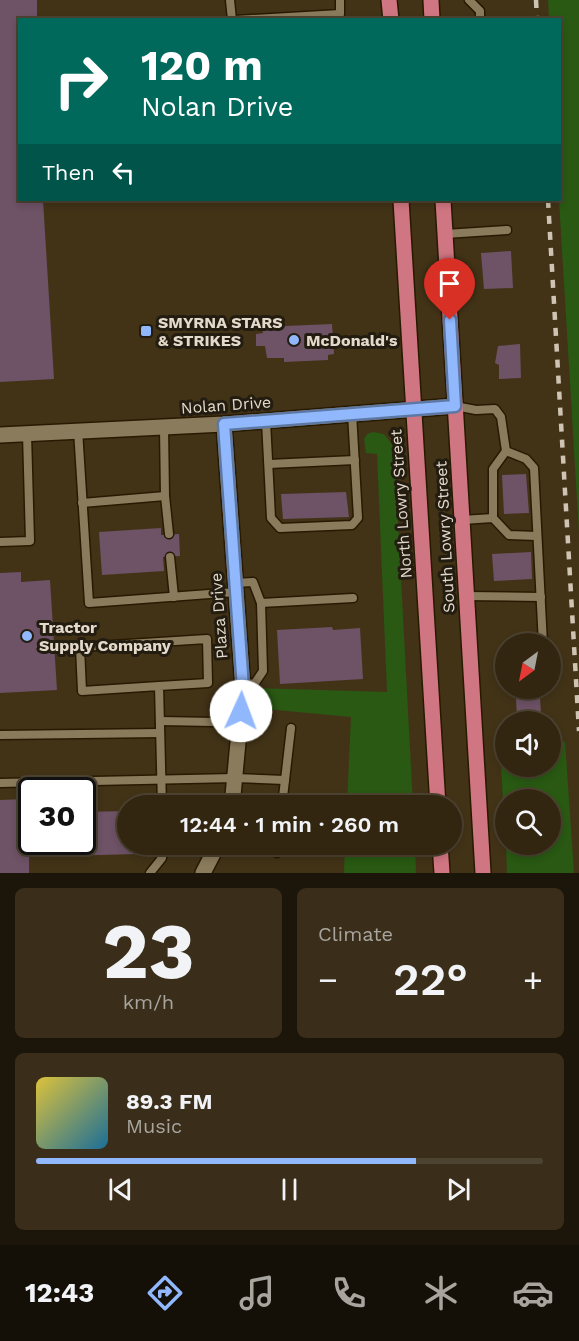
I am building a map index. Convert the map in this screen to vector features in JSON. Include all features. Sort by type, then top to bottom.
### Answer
[{"type":"main road","points":[[390,0],[391,18]]},
{"type":"main road","points":[[431,0],[432,18]]},
{"type":"main road","name":"North Lowry Street","points":[[401,201],[437,795]]},
{"type":"main road","name":"South Lowry Street","points":[[443,201],[483,873]]},
{"type":"main road","points":[[441,855],[442,873]]},
{"type":"street","name":"Nolan Drive","points":[[0,435],[224,424],[413,407],[455,406]]},
{"type":"street","name":"Plaza Drive","points":[[224,424],[242,685],[233,795]]},
{"type":"street","points":[[208,871],[214,855]]},
{"type":"lane","points":[[230,0],[234,18]]},
{"type":"lane","points":[[269,18],[340,14],[340,0]]},
{"type":"lane","points":[[469,0],[480,11],[480,18]]},
{"type":"lane","points":[[445,234],[507,230]]},
{"type":"lane","points":[[455,406],[476,410],[495,409],[501,417],[506,451],[493,469],[493,518],[509,536],[537,536]]},
{"type":"lane","points":[[266,421],[271,518],[280,528],[352,525],[358,518],[352,413]]},
{"type":"lane","points":[[164,427],[168,534]]},
{"type":"lane","points":[[78,430],[88,603],[174,597],[252,582],[261,603],[263,671],[255,683],[242,685]]},
{"type":"lane","points":[[0,542],[30,541],[27,434]]},
{"type":"lane","points":[[506,451],[526,459],[534,468],[543,633]]},
{"type":"lane","points":[[268,464],[355,460]]},
{"type":"lane","points":[[82,502],[165,496]]},
{"type":"lane","points":[[462,520],[493,518]]},
{"type":"lane","points":[[170,557],[174,597]]},
{"type":"lane","points":[[466,596],[541,597]]},
{"type":"lane","points":[[261,603],[353,598]]},
{"type":"lane","points":[[207,639],[208,683],[159,686],[82,691],[80,647],[207,639]]},
{"type":"lane","points":[[159,686],[162,795]]},
{"type":"lane","points":[[160,721],[214,722]]},
{"type":"lane","points":[[283,795],[291,728]]},
{"type":"lane","points":[[0,735],[160,733]]},
{"type":"lane","points":[[0,783],[235,777],[285,780]]},
{"type":"lane","points":[[150,873],[162,855]]},
{"type":"green space","points":[[548,0],[579,0],[579,533],[559,201],[561,201],[561,18],[549,18]]},
{"type":"green space","points":[[373,432],[384,434],[394,447],[412,795],[347,795],[351,717],[255,708],[252,688],[387,692],[377,454],[366,453],[364,439],[367,434]]},
{"type":"green space","points":[[565,741],[574,873],[507,873],[506,855],[561,855],[561,789],[502,789],[502,777],[561,777],[561,744]]},
{"type":"green space","points":[[345,855],[415,855],[416,873],[344,873]]},
{"type":"building","points":[[0,0],[37,0],[37,18],[18,18],[18,201],[43,201],[54,379],[0,382]]},
{"type":"building","points":[[511,251],[513,288],[484,289],[481,253]]},
{"type":"building","name":"McDonald's","points":[[332,324],[334,354],[328,355],[328,360],[284,362],[284,358],[267,358],[265,346],[256,346],[256,334],[263,333],[262,327]]},
{"type":"building","points":[[520,344],[521,378],[499,379],[499,365],[495,363],[498,346]]},
{"type":"building","points":[[526,474],[529,513],[504,514],[502,475]]},
{"type":"building","points":[[346,492],[349,517],[283,519],[281,494]]},
{"type":"building","points":[[161,528],[161,535],[179,534],[180,556],[163,557],[164,571],[102,575],[99,532]]},
{"type":"building","points":[[531,552],[532,579],[494,581],[492,554]]},
{"type":"building","name":"Tractor Supply Company","points":[[21,572],[21,582],[50,580],[57,690],[0,693],[0,573]]},
{"type":"building","points":[[332,627],[333,630],[360,628],[363,679],[280,684],[277,630]]},
{"type":"building","points":[[516,699],[540,699],[541,711],[517,711]]},
{"type":"building","points":[[18,799],[18,855],[96,855],[96,812],[117,811],[117,855],[29,857],[29,873],[0,873],[0,800]]},
{"type":"railway","points":[[536,0],[537,18]]},
{"type":"railway","points":[[548,201],[579,731]]},
{"type":"place","name":"SMYRNA STARS & STRIKES","points":[[146,331]]},
{"type":"place","name":"McDonald's","points":[[294,340]]},
{"type":"place","name":"Tractor Supply Company","points":[[27,636]]},
{"type":"route","points":[[241,711],[243,688],[224,424],[413,407],[455,406],[450,320]]}]
